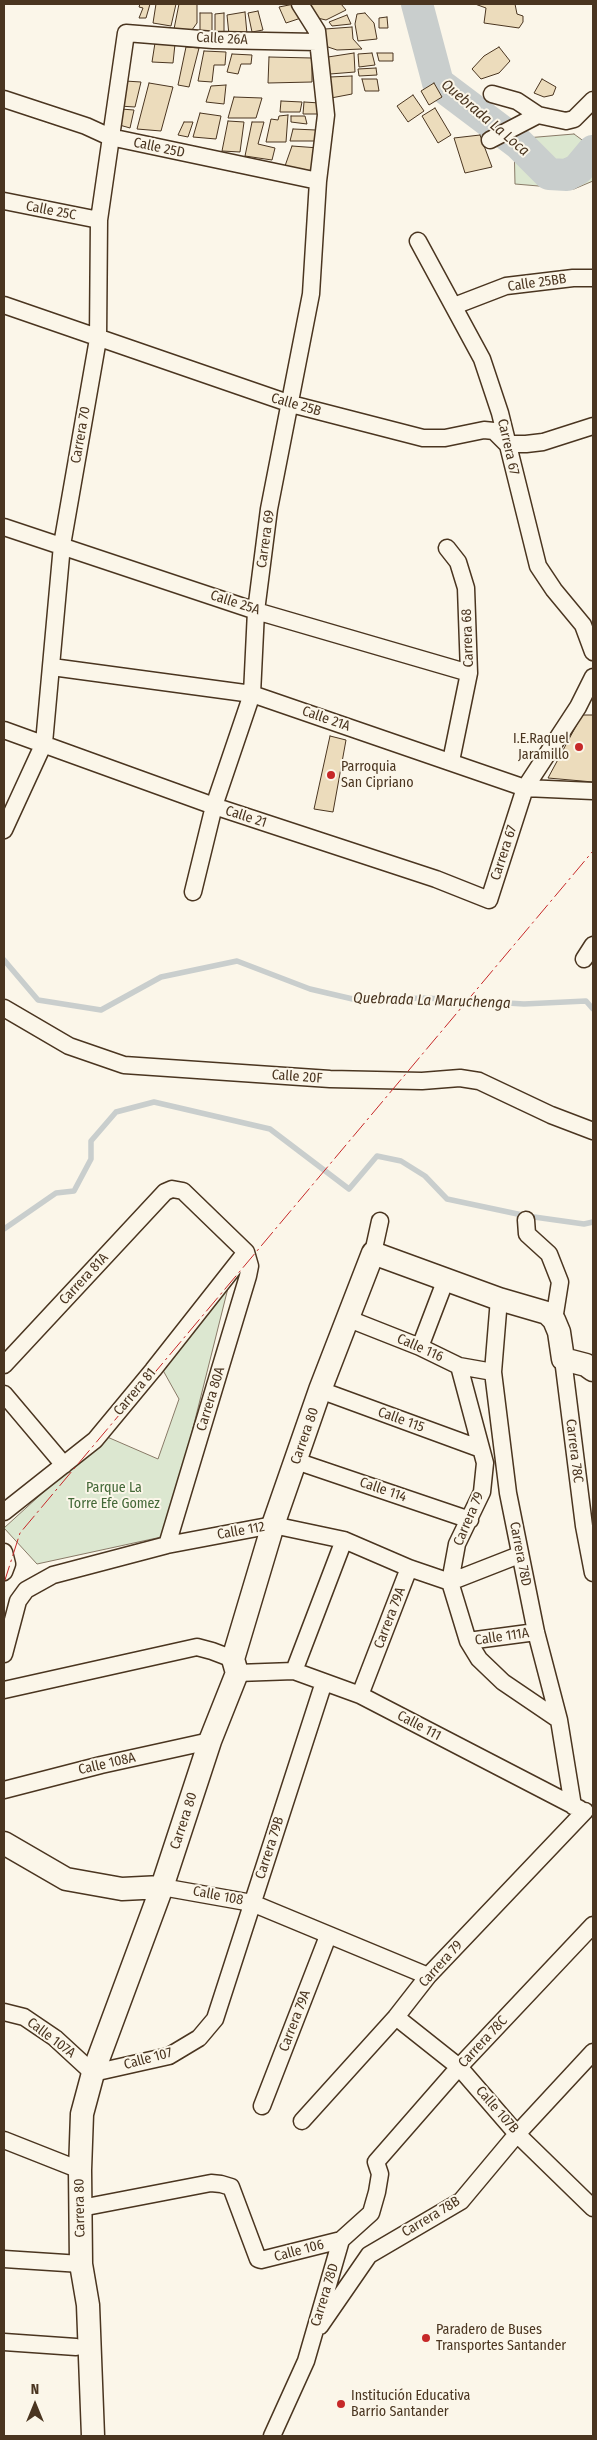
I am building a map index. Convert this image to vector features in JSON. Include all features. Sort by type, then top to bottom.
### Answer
[{"type":"street","name":"Carrera 69","points":[[193,892],[214,806],[252,694],[256,611],[269,509],[311,294],[318,181],[326,115],[317,30],[300,4]]},
{"type":"street","name":"Calle 26A","points":[[126,33],[213,40],[317,42]]},
{"type":"street","name":"Carrera 70","points":[[4,830],[44,743],[62,545],[98,339],[99,220],[126,33]]},
{"type":"street","points":[[492,94],[517,101],[538,115],[566,121],[574,119],[593,100]]},
{"type":"street","name":"Calle 25D","points":[[4,99],[86,126],[110,137],[318,181]]},
{"type":"street","points":[[495,138],[538,115]]},
{"type":"street","name":"Calle 25C","points":[[4,201],[99,220]]},
{"type":"street","name":"Carrera 67","points":[[418,241],[482,358],[500,413],[538,566],[554,590],[584,626],[593,652]]},
{"type":"street","name":"Calle 25BB","points":[[454,306],[506,286],[573,278],[593,278]]},
{"type":"street","name":"Calle 25B","points":[[4,304],[98,339],[290,404],[423,438],[445,438],[484,430],[494,431],[507,444]]},
{"type":"street","points":[[507,444],[543,442],[593,426]]},
{"type":"street","name":"Calle 25A","points":[[4,527],[256,611],[469,673]]},
{"type":"street","name":"Carrera 68","points":[[447,548],[458,562],[466,588],[469,673],[451,761]]},
{"type":"street","name":"Calle 21A","points":[[52,667],[252,694],[525,788],[593,791]]},
{"type":"street","name":"Carrera 67","points":[[489,900],[525,788],[578,707],[593,677]]},
{"type":"street","name":"Calle 21","points":[[4,730],[214,806],[436,879],[489,900]]},
{"type":"street","points":[[584,958],[593,945]]},
{"type":"street","name":"Calle 20F","points":[[4,1008],[69,1046],[124,1065],[330,1079],[422,1081],[460,1078],[479,1081],[550,1115],[593,1131]]},
{"type":"street","name":"Carrera 81A","points":[[4,1365],[165,1192],[172,1189],[183,1191],[246,1252]]},
{"type":"street","points":[[526,1220],[527,1234],[549,1254],[560,1282],[554,1320]]},
{"type":"street","name":"Carrera 80","points":[[93,2436],[88,2304],[81,2264],[80,2170],[82,2114],[93,2072],[162,1887],[235,1666],[273,1525],[320,1390],[373,1253],[380,1221]]},
{"type":"street","name":"Carrera 81","points":[[4,1512],[64,1465],[100,1433],[153,1370],[246,1252]]},
{"type":"street","name":"Carrera 80A","points":[[167,1545],[248,1276],[250,1266],[246,1252]]},
{"type":"street","points":[[373,1253],[499,1299],[547,1313],[554,1320],[559,1332],[563,1359],[586,1365],[593,1370]]},
{"type":"street","points":[[420,1347],[446,1279]]},
{"type":"street","name":"Carrera 78D","points":[[499,1299],[493,1372],[508,1493],[536,1632],[584,1810]]},
{"type":"street","name":"Calle 116","points":[[349,1319],[420,1347],[459,1366],[493,1372]]},
{"type":"street","name":"Carrera 78C","points":[[563,1359],[589,1526],[593,1573]]},
{"type":"street","name":"Carrera 79","points":[[459,1366],[485,1463],[482,1492],[457,1544],[450,1582],[468,1641],[479,1659],[503,1682],[559,1720]]},
{"type":"street","name":"Calle 115","points":[[320,1390],[481,1450]]},
{"type":"street","points":[[4,1394],[64,1465]]},
{"type":"street","name":"Calle 114","points":[[296,1461],[470,1520]]},
{"type":"street","name":"Calle 112","points":[[4,1654],[18,1601],[26,1590],[52,1575],[167,1545],[273,1525],[344,1540],[409,1568],[450,1582]]},
{"type":"street","points":[[294,1671],[344,1540]]},
{"type":"street","points":[[4,1553],[6,1564],[4,1572]]},
{"type":"street","points":[[450,1582],[519,1555]]},
{"type":"street","name":"Carrera 79A","points":[[360,1695],[409,1568]]},
{"type":"street","name":"Calle 111A","points":[[468,1641],[536,1632]]},
{"type":"street","name":"Calle 111","points":[[4,1690],[197,1647],[212,1651],[235,1666],[294,1671],[360,1695],[584,1810]]},
{"type":"street","name":"Carrera 79B","points":[[199,2038],[215,2020],[324,1682]]},
{"type":"street","name":"Calle 108A","points":[[4,1790],[101,1765],[210,1741]]},
{"type":"street","name":"Carrera 79","points":[[302,2121],[396,2017],[428,1976],[584,1810]]},
{"type":"street","name":"Calle 108","points":[[4,1843],[66,1879],[122,1889],[162,1887],[252,1903],[428,1976]]},
{"type":"street","name":"Carrera 78C","points":[[341,2240],[371,2213],[380,2174],[376,2162],[459,2067],[593,1925]]},
{"type":"street","name":"Carrera 79A","points":[[262,2106],[328,1936]]},
{"type":"street","name":"Calle 107A","points":[[4,2012],[24,2017],[56,2038],[93,2072]]},
{"type":"street","name":"Calle 107B","points":[[396,2017],[459,2067],[517,2134],[593,2208]]},
{"type":"street","name":"Calle 107","points":[[93,2072],[169,2056],[199,2038]]},
{"type":"street","name":"Carrera 78B","points":[[312,2339],[369,2255],[461,2201],[517,2134],[593,2052]]},
{"type":"street","points":[[4,2140],[80,2170]]},
{"type":"street","name":"Calle 106","points":[[81,2208],[211,2183],[221,2184],[231,2187],[258,2259],[264,2260],[341,2240]]},
{"type":"street","name":"Carrera 78D","points":[[272,2436],[306,2361],[341,2240]]},
{"type":"street","points":[[4,2259],[81,2264]]},
{"type":"street","points":[[4,2342],[76,2348]]},
{"type":"green space","points":[[574,134],[593,148],[593,181],[574,189],[515,184],[514,139]]},
{"type":"green space","name":"Parque La Torre Efe Gomez","points":[[231,1276],[166,1536],[37,1564],[4,1528],[105,1436],[158,1459],[179,1399],[160,1365]]},
{"type":"building","points":[[140,4],[150,4],[146,18],[139,18],[143,8],[139,7]]},
{"type":"building","points":[[156,4],[176,4],[171,26],[153,23]]},
{"type":"building","points":[[179,4],[197,4],[197,23],[189,34],[174,29]]},
{"type":"building","points":[[294,4],[301,18],[286,23],[279,7]]},
{"type":"building","points":[[310,4],[341,4],[346,10],[326,20],[313,17]]},
{"type":"building","points":[[475,4],[515,4],[517,14],[523,16],[523,22],[519,28],[484,23],[486,8]]},
{"type":"building","points":[[258,11],[263,30],[252,32],[248,13]]},
{"type":"building","points":[[245,12],[247,34],[229,35],[227,15]]},
{"type":"building","points":[[200,13],[212,13],[212,35],[200,33]]},
{"type":"building","points":[[224,13],[224,36],[215,35],[215,14]]},
{"type":"building","points":[[365,13],[374,23],[377,39],[358,41],[355,24],[357,14]]},
{"type":"building","points":[[347,15],[351,24],[332,26],[329,22]]},
{"type":"building","points":[[387,17],[388,28],[379,28],[379,18]]},
{"type":"building","points":[[352,27],[353,39],[362,49],[337,50],[325,46],[325,29]]},
{"type":"building","points":[[155,43],[175,44],[173,63],[152,62]]},
{"type":"building","points":[[186,47],[199,48],[189,87],[178,85]]},
{"type":"building","points":[[499,47],[510,61],[499,73],[481,79],[472,69],[484,56]]},
{"type":"building","points":[[204,51],[226,52],[225,65],[214,65],[212,82],[198,81]]},
{"type":"building","points":[[354,53],[355,72],[330,74],[328,57]]},
{"type":"building","points":[[372,53],[375,65],[359,67],[358,54]]},
{"type":"building","points":[[377,53],[393,53],[393,61],[379,61]]},
{"type":"building","points":[[232,54],[252,55],[251,64],[241,64],[238,74],[227,72]]},
{"type":"building","points":[[269,57],[312,58],[312,82],[268,83]]},
{"type":"building","points":[[376,68],[377,75],[359,76],[358,69]]},
{"type":"building","points":[[352,76],[352,94],[331,98],[330,77]]},
{"type":"building","points":[[362,79],[377,79],[379,91],[365,91]]},
{"type":"building","points":[[542,79],[556,87],[553,95],[544,97],[534,93]]},
{"type":"building","points":[[125,81],[141,82],[135,107],[119,106]]},
{"type":"building","points":[[149,83],[173,87],[161,131],[137,129]]},
{"type":"building","points":[[434,83],[442,97],[429,105],[421,91]]},
{"type":"building","points":[[226,85],[224,104],[206,102],[211,86]]},
{"type":"building","points":[[413,95],[424,111],[408,122],[397,106]]},
{"type":"building","points":[[234,97],[262,98],[256,118],[228,118]]},
{"type":"building","points":[[281,101],[302,102],[300,112],[280,112]]},
{"type":"building","points":[[304,102],[320,103],[320,114],[303,114]]},
{"type":"building","points":[[435,108],[451,135],[438,143],[422,116]]},
{"type":"building","points":[[121,109],[134,110],[130,128],[116,124]]},
{"type":"building","points":[[200,113],[221,116],[216,139],[193,137]]},
{"type":"building","points":[[288,115],[286,142],[266,142],[271,119],[278,120],[279,116]]},
{"type":"building","points":[[291,116],[305,116],[307,124],[291,122]]},
{"type":"building","points":[[228,121],[244,122],[240,152],[222,151]]},
{"type":"building","points":[[184,122],[193,122],[188,137],[178,135]]},
{"type":"building","points":[[252,122],[264,122],[258,144],[275,148],[272,160],[245,156]]},
{"type":"building","points":[[293,129],[316,130],[317,141],[290,141]]},
{"type":"building","points":[[480,135],[492,167],[465,173],[454,138]]},
{"type":"building","points":[[292,146],[319,148],[313,172],[285,166]]},
{"type":"building","name":"I.E.Raquel Jaramillo","points":[[582,715],[593,715],[593,782],[548,778]]},
{"type":"building","name":"Parroquia San Cipriano","points":[[330,736],[346,740],[333,812],[314,809]]},
{"type":"waterway","name":"Quebrada La Loca","points":[[417,4],[438,83],[519,144],[549,174],[567,175],[578,169],[593,151]]},
{"type":"waterway","name":"Quebrada La Maruchenga","points":[[4,960],[38,1000],[101,1010],[161,977],[237,961],[310,989],[357,1000],[426,998],[524,1004],[586,1001],[593,1009]]},
{"type":"waterway","points":[[4,1229],[56,1193],[74,1191],[91,1159],[91,1141],[116,1112],[154,1102],[270,1129],[349,1189],[377,1156],[401,1161],[425,1176],[447,1199],[527,1216],[584,1224],[593,1222]]},
{"type":"power","points":[[4,1583],[20,1533],[593,851]]},
{"type":"place","name":"I.E.Raquel Jaramillo","points":[[579,747]]},
{"type":"place","name":"Parroquia San Cipriano","points":[[331,775]]},
{"type":"place","name":"Paradero de Buses Transportes Santander","points":[[426,2338]]},
{"type":"place","name":"Institución Educativa Barrio Santander","points":[[341,2404]]}]
